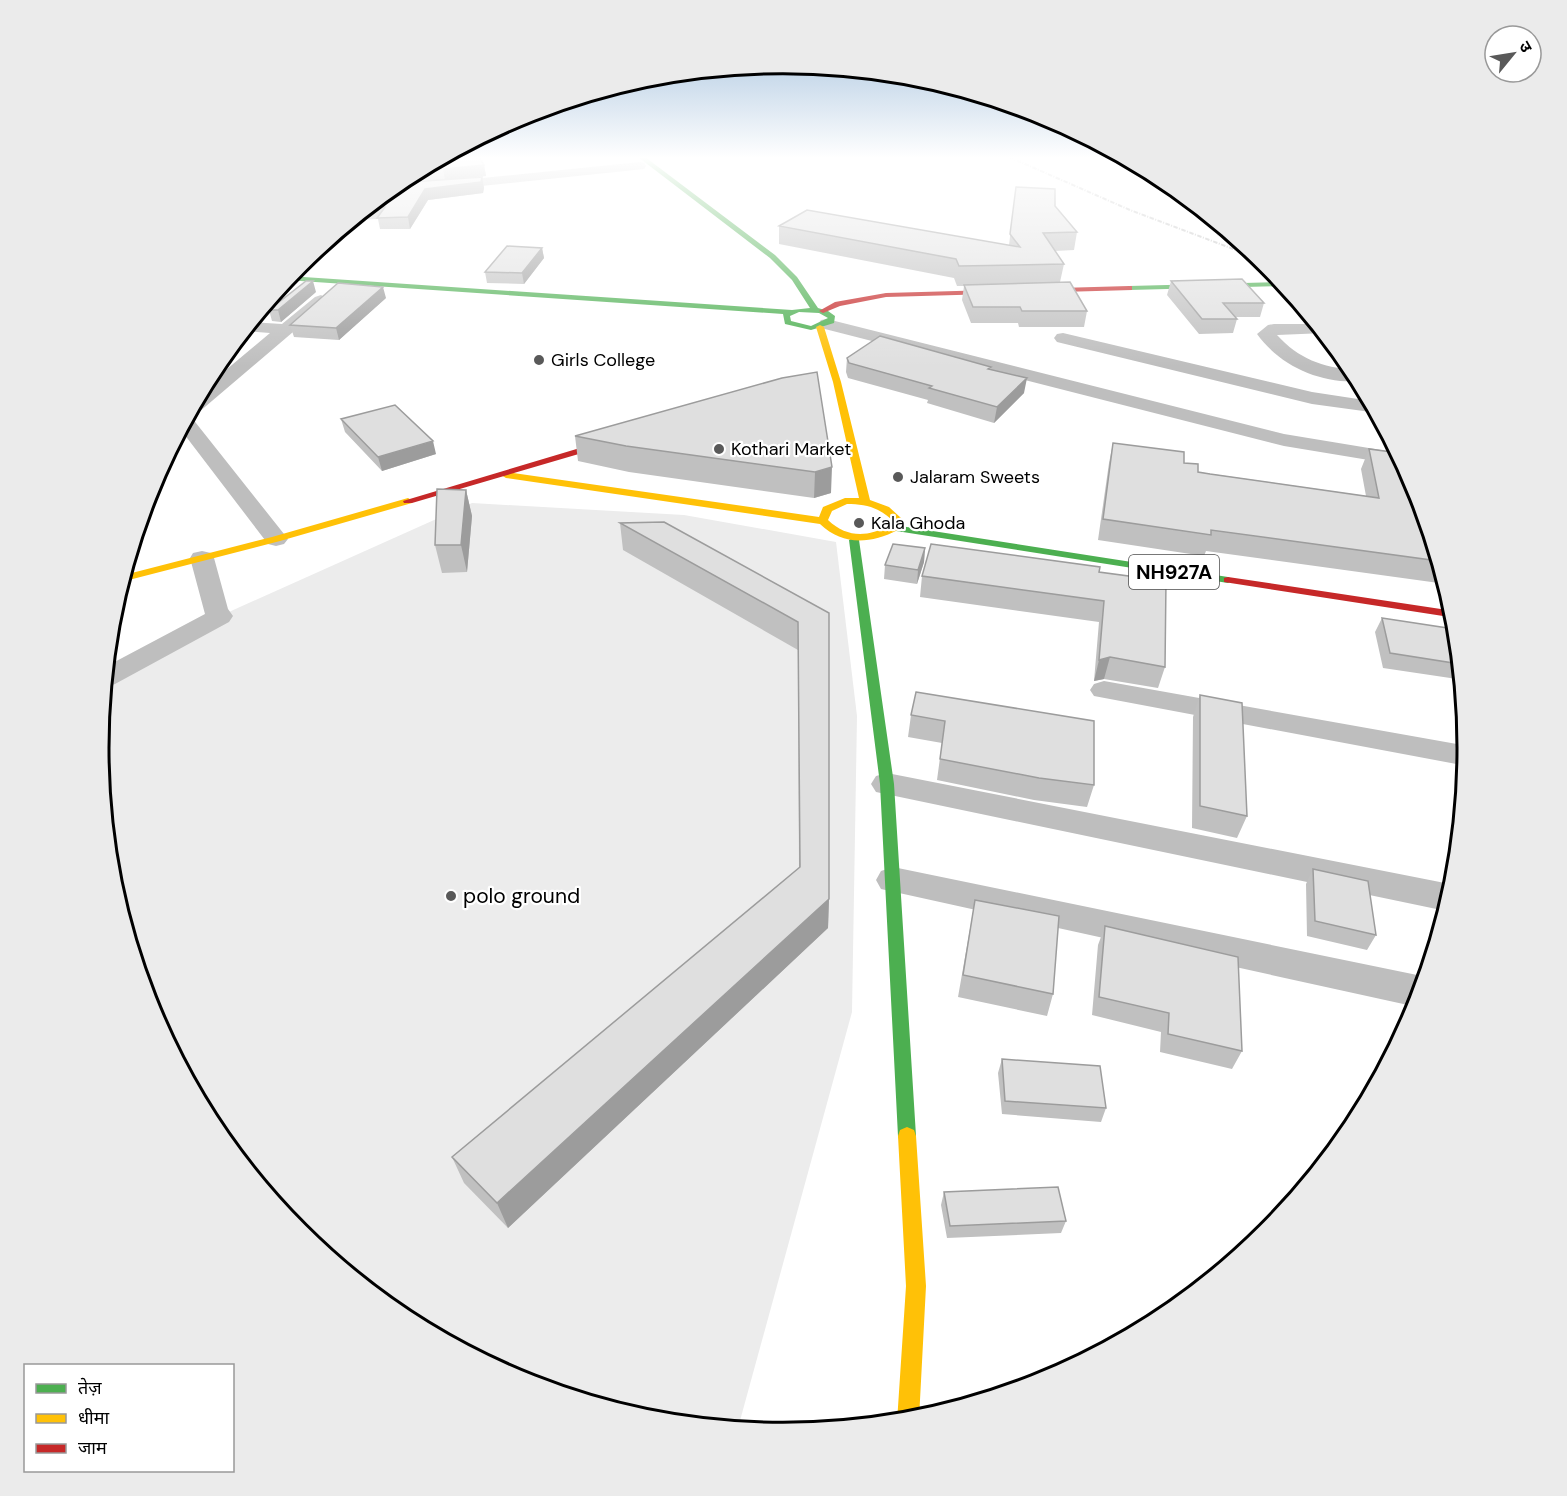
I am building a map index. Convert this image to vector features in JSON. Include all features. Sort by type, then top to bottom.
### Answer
[{"type":"main road","points":[[721,227],[769,265],[781,283]]},
{"type":"main road","points":[[732,227],[787,265],[806,287],[821,318],[865,502]]},
{"type":"main road","points":[[300,278],[793,308],[821,318]]},
{"type":"main road","points":[[793,308],[785,319],[803,332],[846,302],[886,295],[1273,284]]},
{"type":"main road","points":[[131,577],[276,539],[495,473],[628,436]]},
{"type":"main road","points":[[545,459],[580,466]]},
{"type":"main road","points":[[495,473],[825,515]]},
{"type":"main road","name":"NH927A","points":[[825,515],[843,496],[888,509],[895,523]]},
{"type":"main road","points":[[768,499],[825,515]]},
{"type":"main road","points":[[825,515],[830,530],[854,540],[886,784],[916,1286],[909,1411]]},
{"type":"main road","name":"NH927A","points":[[854,540],[882,536],[895,523]]},
{"type":"main road","name":"NH927A","points":[[895,523],[1442,604]]},
{"type":"main road","name":"NH927A","points":[[895,523],[1444,613]]},
{"type":"street","points":[[211,392],[343,280]]},
{"type":"street","points":[[1242,285],[1256,300]]},
{"type":"street","points":[[1270,314],[1284,329]]},
{"type":"street","points":[[821,318],[1284,440],[1392,458]]},
{"type":"street","points":[[256,327],[285,329]]},
{"type":"street","points":[[1312,329],[1274,329],[1266,334],[1296,364],[1327,373],[1345,375]]},
{"type":"street","points":[[1063,338],[1312,398],[1365,406]]},
{"type":"street","points":[[1312,398],[1327,373]]},
{"type":"street","points":[[190,428],[276,539]]},
{"type":"street","points":[[113,673],[220,616],[215,610],[202,558]]},
{"type":"street","points":[[1104,690],[1458,754]]},
{"type":"street","points":[[886,784],[1441,896]]},
{"type":"street","points":[[893,880],[1413,990]]},
{"type":"shaded area","name":"polo ground","points":[[472,503],[684,515],[836,542],[857,716],[852,1012],[740,1421],[695,1417],[609,1400],[525,1371],[446,1332],[409,1309],[339,1255],[276,1193],[223,1123],[199,1085],[160,1006],[132,923],[115,836],[110,792],[109,748],[113,673],[220,616]]},
{"type":"building","points":[[783,227],[904,227],[1020,247],[1010,234],[1011,227],[1073,227],[1077,232],[1043,233],[1064,264],[959,266],[956,259]]},
{"type":"building","points":[[507,246],[542,248],[522,273],[485,272]]},
{"type":"building","points":[[1242,279],[1264,303],[1223,303],[1237,319],[1202,319],[1171,281]]},
{"type":"building","points":[[306,281],[313,281],[278,310],[270,310]]},
{"type":"building","points":[[1070,282],[1087,311],[1022,311],[1020,307],[973,307],[964,285]]},
{"type":"building","points":[[338,283],[383,287],[336,328],[290,325]]},
{"type":"building","points":[[880,336],[991,367],[988,369],[1027,378],[997,407],[849,363],[847,358]]},
{"type":"building","points":[[817,372],[832,467],[815,472],[626,446],[575,436],[782,378]]},
{"type":"building","points":[[395,405],[433,441],[378,457],[341,419]]},
{"type":"building","points":[[1113,443],[1184,452],[1184,463],[1198,464],[1198,472],[1379,498],[1369,449],[1389,452],[1407,490],[1431,560],[1211,530],[1211,535],[1103,519]]},
{"type":"building","points":[[437,489],[466,490],[461,545],[435,545]]},
{"type":"building","points":[[664,522],[829,613],[829,899],[497,1203],[452,1157],[800,867],[798,622],[620,523]]},
{"type":"building","points":[[893,544],[925,548],[918,570],[885,565]]},
{"type":"building","points":[[931,544],[1100,567],[1099,572],[1166,581],[1165,667],[1110,657],[1099,660],[1104,601],[922,576]]},
{"type":"building","points":[[1382,618],[1447,628],[1452,663],[1390,653]]},
{"type":"building","points":[[916,692],[1094,721],[1094,785],[1039,778],[940,759],[945,721],[911,715]]},
{"type":"building","points":[[1200,695],[1242,703],[1247,816],[1200,806]]},
{"type":"building","points":[[1313,869],[1368,881],[1376,935],[1315,921]]},
{"type":"building","points":[[975,900],[1059,916],[1053,994],[963,975]]},
{"type":"building","points":[[1105,926],[1238,957],[1242,1051],[1168,1034],[1169,1013],[1099,997]]},
{"type":"building","points":[[1002,1059],[1100,1066],[1106,1108],[1005,1101]]},
{"type":"building","points":[[1058,1187],[1066,1221],[950,1226],[944,1192]]},
{"type":"railway","points":[[1175,227],[1239,251]]},
{"type":"railway","points":[[1217,234],[1221,235]]},
{"type":"traffic: fast","points":[[732,227],[772,256],[795,278],[815,310]]},
{"type":"traffic: fast","points":[[299,279],[791,312]]},
{"type":"traffic: fast","points":[[1129,288],[1273,284]]},
{"type":"traffic: fast","points":[[798,310],[821,311],[832,318],[831,321],[811,328],[788,322],[786,315],[798,310]]},
{"type":"traffic: fast","points":[[894,528],[1228,580]]},
{"type":"traffic: fast","points":[[854,540],[887,784],[907,1136]]},
{"type":"traffic: slow","points":[[820,327],[837,382],[865,502]]},
{"type":"traffic: slow","points":[[506,475],[823,521]]},
{"type":"traffic: slow","points":[[131,577],[276,539],[408,501]]},
{"type":"traffic: slow","points":[[845,501],[866,502],[885,509],[896,518],[894,528],[866,538],[839,534],[823,521],[827,509],[845,501]]},
{"type":"traffic: slow","points":[[907,1136],[916,1286],[909,1411]]},
{"type":"traffic: jam","points":[[823,311],[838,304],[886,295],[1129,288]]},
{"type":"traffic: jam","points":[[408,501],[620,439]]},
{"type":"traffic: jam","points":[[1228,580],[1444,613]]},
{"type":"place","name":"Girls College","points":[[539,360]]},
{"type":"place","name":"Kothari Market","points":[[719,449]]},
{"type":"place","name":"Jalaram Sweets","points":[[898,477]]},
{"type":"place","name":"Kala Ghoda","points":[[859,523]]},
{"type":"place","name":"polo ground","points":[[451,896]]}]
